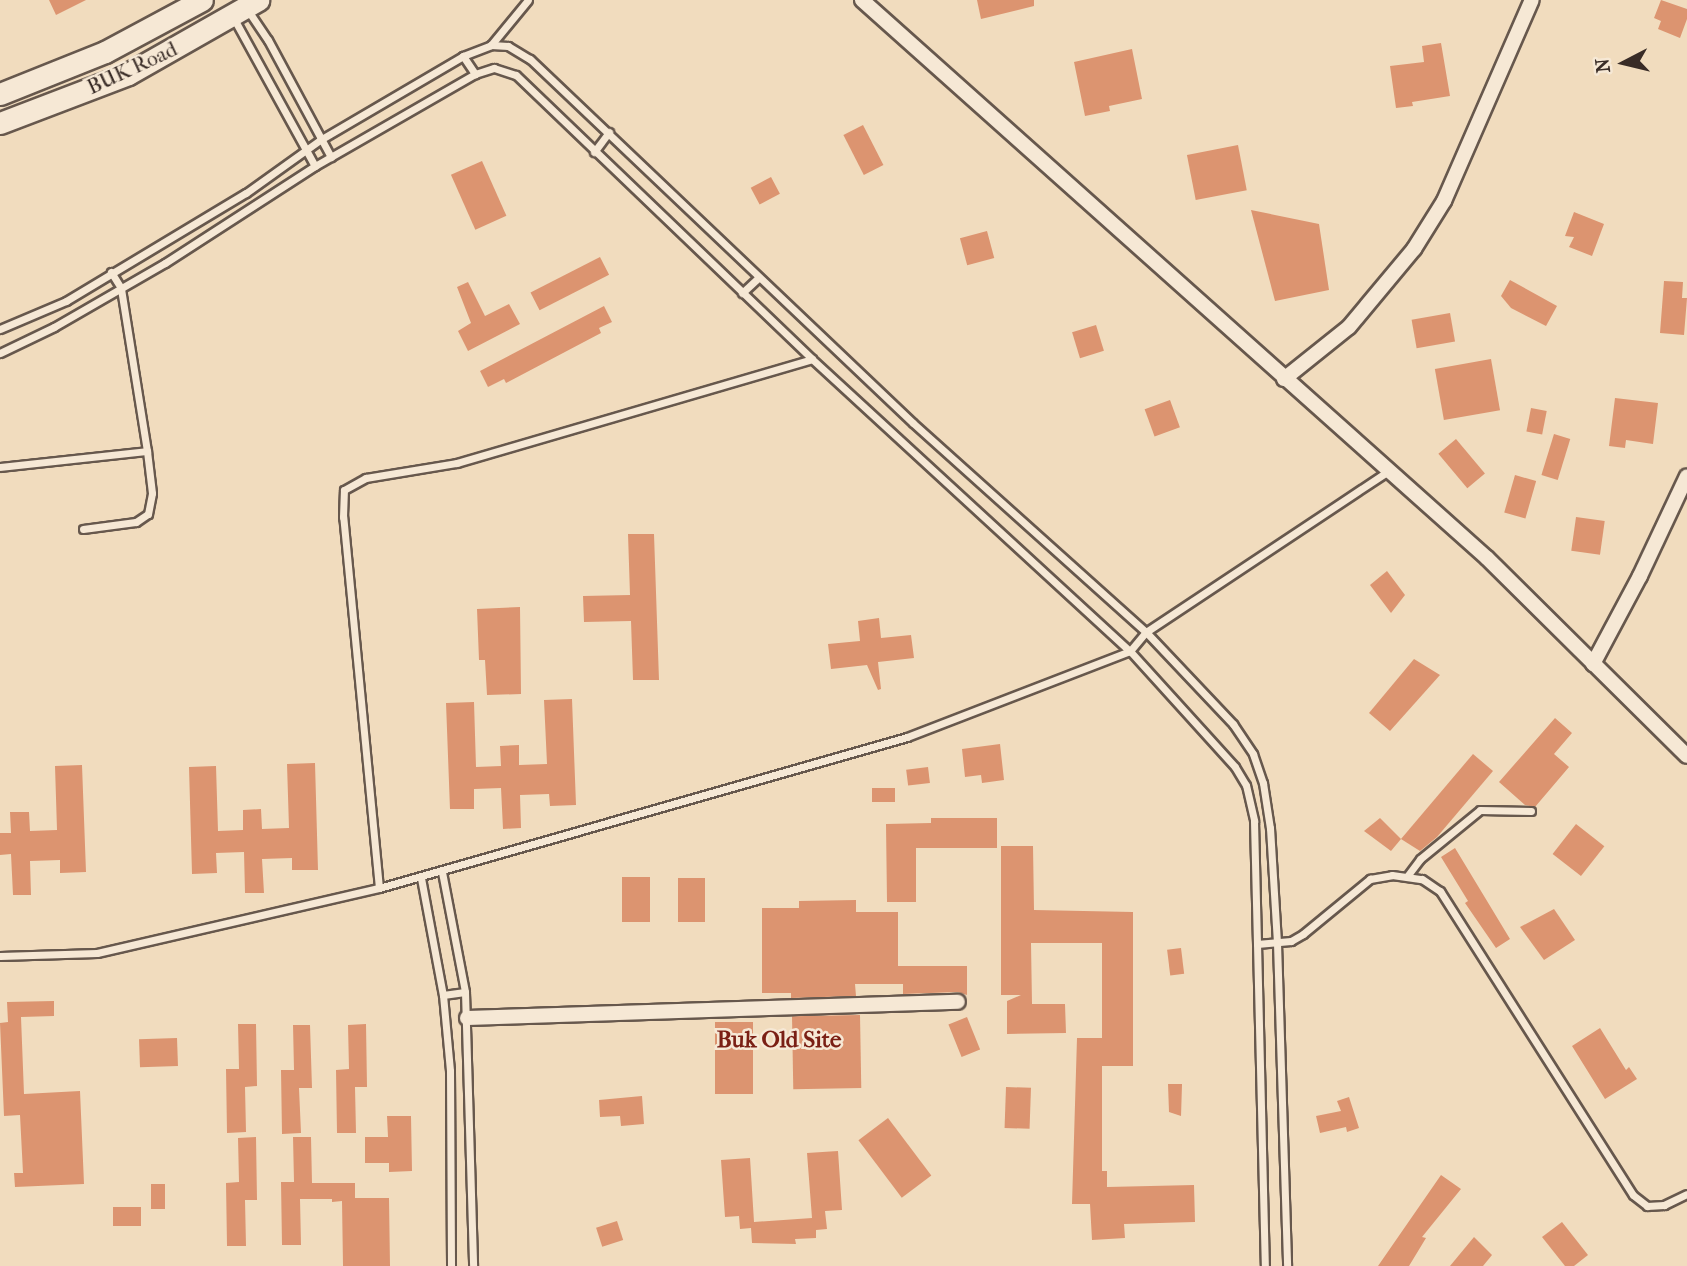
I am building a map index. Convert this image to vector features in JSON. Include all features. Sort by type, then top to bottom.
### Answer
[{"type":"main road","name":"BUK Road","points":[[0,94],[105,52],[202,0]]},
{"type":"main road","name":"BUK Road","points":[[0,123],[128,74],[246,8]]},
{"type":"street","points":[[862,0],[1111,219],[1284,379],[1487,558],[1687,756]]},
{"type":"street","points":[[1284,379],[1349,327],[1413,249],[1444,201],[1532,0]]},
{"type":"street","points":[[1592,664],[1640,576],[1687,476]]},
{"type":"street","points":[[467,1018],[958,1002]]},
{"type":"lane","points":[[491,45],[527,0]]},
{"type":"lane","points":[[246,8],[268,40],[331,157]]},
{"type":"lane","points":[[246,8],[253,48],[304,150],[315,166]]},
{"type":"lane","points":[[0,329],[66,301],[246,194],[320,139],[463,56],[491,45],[508,46],[530,59],[913,424],[1146,632],[1233,724],[1254,754],[1264,783],[1270,828],[1278,943],[1287,1266]]},
{"type":"lane","points":[[463,56],[475,74]]},
{"type":"lane","points":[[0,353],[54,327],[121,288],[315,166],[475,74],[494,68],[516,75],[812,359],[1130,651],[1218,745],[1246,785],[1254,821],[1265,1266]]},
{"type":"lane","points":[[594,152],[609,132]]},
{"type":"lane","points":[[83,529],[136,522],[148,514],[152,493],[121,288],[111,272]]},
{"type":"lane","points":[[743,293],[758,278]]},
{"type":"lane","points":[[379,888],[343,517],[344,491],[366,478],[457,463],[812,359]]},
{"type":"lane","points":[[0,467],[146,451]]},
{"type":"lane","points":[[0,956],[97,953],[421,878],[906,737],[1130,651],[1146,632],[1388,471]]},
{"type":"lane","points":[[1408,875],[1420,859],[1480,810],[1531,811]]},
{"type":"lane","points":[[442,872],[465,992],[473,1266]]},
{"type":"lane","points":[[1257,944],[1278,943],[1303,934],[1370,879],[1408,875],[1422,879],[1440,891],[1633,1195],[1647,1206],[1664,1205],[1687,1194]]},
{"type":"lane","points":[[421,878],[443,995],[450,1071],[452,1266]]},
{"type":"lane","points":[[443,995],[465,992]]},
{"type":"building","points":[[49,0],[86,0],[56,15]]},
{"type":"building","points":[[977,0],[1034,0],[1034,6],[981,19]]},
{"type":"building","points":[[1661,0],[1687,9],[1687,19],[1680,38],[1658,29],[1661,21],[1654,18]]},
{"type":"building","points":[[1441,43],[1450,96],[1412,102],[1413,106],[1396,108],[1390,66],[1424,62],[1422,46]]},
{"type":"building","points":[[1132,49],[1142,99],[1109,106],[1110,111],[1085,116],[1074,62]]},
{"type":"building","points":[[863,125],[883,165],[864,175],[843,135]]},
{"type":"building","points":[[1238,145],[1247,190],[1196,200],[1187,155]]},
{"type":"building","points":[[482,161],[506,216],[475,230],[451,175]]},
{"type":"building","points":[[771,177],[780,194],[760,205],[751,188]]},
{"type":"building","points":[[1251,210],[1319,224],[1329,290],[1275,301]]},
{"type":"building","points":[[1574,212],[1604,224],[1592,256],[1569,247],[1574,237],[1565,236]]},
{"type":"building","points":[[987,231],[994,258],[967,265],[960,238]]},
{"type":"building","points":[[600,257],[609,275],[540,310],[531,292]]},
{"type":"building","points":[[1510,280],[1557,306],[1546,326],[1511,308],[1501,296]]},
{"type":"building","points":[[1664,281],[1683,282],[1682,298],[1687,298],[1684,335],[1660,333]]},
{"type":"building","points":[[468,282],[485,316],[509,304],[520,324],[468,351],[458,331],[471,323],[457,287]]},
{"type":"building","points":[[604,306],[612,322],[599,328],[601,333],[506,383],[504,379],[488,387],[480,371]]},
{"type":"building","points":[[1450,313],[1455,342],[1417,348],[1412,320]]},
{"type":"building","points":[[1096,325],[1104,351],[1080,358],[1072,332]]},
{"type":"building","points":[[1491,359],[1500,410],[1444,420],[1435,369]]},
{"type":"building","points":[[1615,398],[1658,403],[1653,444],[1626,440],[1625,448],[1609,446]]},
{"type":"building","points":[[1170,400],[1180,427],[1155,436],[1145,409]]},
{"type":"building","points":[[1531,408],[1547,411],[1542,435],[1526,432]]},
{"type":"building","points":[[1554,434],[1570,439],[1558,480],[1541,475]]},
{"type":"building","points":[[1456,439],[1485,473],[1467,488],[1438,454]]},
{"type":"building","points":[[1515,475],[1536,481],[1525,519],[1504,512]]},
{"type":"building","points":[[1576,517],[1605,521],[1600,555],[1571,551]]},
{"type":"building","points":[[628,534],[654,534],[659,680],[633,680],[631,621],[584,622],[583,596],[630,595]]},
{"type":"building","points":[[1387,571],[1405,595],[1391,613],[1370,585]]},
{"type":"building","points":[[520,607],[521,694],[487,695],[485,660],[479,660],[477,609]]},
{"type":"building","points":[[879,618],[881,638],[911,635],[914,658],[878,662],[881,689],[878,690],[867,665],[831,669],[828,644],[860,641],[858,621]]},
{"type":"building","points":[[1414,659],[1440,675],[1390,731],[1369,713]]},
{"type":"building","points":[[572,699],[576,805],[550,806],[549,794],[520,795],[521,828],[503,829],[501,788],[474,789],[474,809],[450,809],[446,703],[474,702],[476,767],[501,766],[500,746],[519,745],[519,765],[547,764],[544,700]]},
{"type":"building","points":[[1555,718],[1572,733],[1554,754],[1569,767],[1535,807],[1525,805],[1499,782]]},
{"type":"building","points":[[1000,744],[1004,780],[982,783],[981,775],[965,777],[962,749]]},
{"type":"building","points":[[1473,754],[1493,771],[1437,837],[1420,851],[1401,839]]},
{"type":"building","points":[[315,763],[318,870],[292,870],[292,858],[262,859],[264,893],[245,893],[244,852],[216,853],[217,873],[192,874],[189,767],[216,766],[218,831],[243,830],[243,810],[261,809],[262,829],[289,828],[287,764]]},
{"type":"building","points":[[82,765],[86,872],[60,873],[60,860],[30,861],[31,895],[13,895],[11,854],[0,855],[0,833],[11,833],[10,812],[29,812],[30,831],[57,830],[55,766]]},
{"type":"building","points":[[928,767],[930,783],[908,786],[906,770]]},
{"type":"building","points":[[872,788],[895,788],[895,802],[872,802]]},
{"type":"building","points":[[931,818],[997,818],[997,848],[916,848],[916,902],[887,902],[886,824],[931,823]]},
{"type":"building","points":[[1380,818],[1401,839],[1391,851],[1364,831]]},
{"type":"building","points":[[1576,824],[1604,846],[1581,876],[1553,854]]},
{"type":"building","points":[[1001,846],[1033,846],[1034,910],[1133,912],[1133,1066],[1102,1066],[1102,1171],[1107,1171],[1107,1187],[1194,1185],[1195,1222],[1124,1224],[1125,1238],[1092,1240],[1090,1204],[1072,1204],[1077,1038],[1102,1038],[1102,943],[1031,943],[1032,1004],[1065,1004],[1066,1033],[1007,1034],[1007,1001],[1021,995],[1001,995]]},
{"type":"building","points":[[1455,848],[1510,939],[1496,948],[1465,903],[1468,901],[1441,857]]},
{"type":"building","points":[[622,877],[650,877],[650,922],[622,922]]},
{"type":"building","points":[[678,878],[705,878],[705,922],[678,922]]},
{"type":"building","points":[[856,900],[856,912],[898,912],[898,966],[967,966],[967,995],[958,992],[903,994],[903,984],[855,984],[856,996],[791,998],[791,993],[762,993],[762,908],[799,908],[799,901]]},
{"type":"building","points":[[1554,909],[1575,940],[1544,960],[1520,927]]},
{"type":"building","points":[[1181,948],[1184,974],[1170,976],[1167,950]]},
{"type":"building","points":[[54,1001],[54,1016],[21,1017],[24,1094],[80,1091],[84,1184],[15,1187],[14,1173],[23,1173],[20,1115],[4,1116],[0,1023],[8,1022],[7,1002]]},
{"type":"building","points":[[860,1015],[861,1088],[793,1089],[792,1016]]},
{"type":"building","points":[[967,1017],[980,1049],[962,1057],[948,1024]]},
{"type":"building","points":[[715,1022],[753,1022],[753,1094],[715,1094]]},
{"type":"building","points":[[238,1024],[256,1024],[257,1086],[245,1087],[246,1132],[227,1133],[226,1069],[239,1069]]},
{"type":"building","points":[[366,1024],[367,1087],[355,1087],[356,1133],[337,1133],[336,1070],[349,1069],[348,1025]]},
{"type":"building","points":[[293,1025],[310,1025],[312,1088],[299,1088],[301,1133],[282,1134],[281,1070],[294,1070]]},
{"type":"building","points":[[1600,1028],[1626,1070],[1629,1067],[1637,1079],[1605,1099],[1572,1046]]},
{"type":"building","points":[[177,1038],[178,1066],[140,1067],[139,1039]]},
{"type":"building","points":[[1168,1084],[1182,1084],[1181,1116],[1169,1112]]},
{"type":"building","points":[[1006,1087],[1031,1088],[1030,1129],[1005,1128]]},
{"type":"building","points":[[642,1096],[644,1124],[621,1126],[620,1116],[600,1117],[599,1100]]},
{"type":"building","points":[[1349,1097],[1359,1128],[1347,1132],[1346,1127],[1320,1133],[1316,1116],[1341,1111],[1337,1101]]},
{"type":"building","points":[[387,1116],[411,1116],[412,1171],[389,1172],[389,1163],[365,1163],[365,1137],[388,1137]]},
{"type":"building","points":[[888,1118],[931,1176],[902,1198],[858,1140]]},
{"type":"building","points":[[256,1137],[257,1200],[245,1200],[246,1246],[227,1246],[226,1183],[239,1182],[238,1138]]},
{"type":"building","points":[[293,1137],[311,1137],[312,1183],[355,1183],[355,1198],[389,1198],[390,1266],[343,1266],[342,1201],[332,1202],[332,1199],[300,1199],[301,1245],[282,1245],[281,1182],[294,1182]]},
{"type":"building","points":[[838,1151],[842,1210],[825,1211],[827,1229],[816,1230],[816,1238],[795,1239],[796,1244],[752,1243],[751,1228],[740,1229],[739,1216],[725,1217],[721,1160],[750,1158],[754,1222],[812,1218],[807,1153]]},
{"type":"building","points":[[1441,1175],[1461,1189],[1422,1237],[1426,1238],[1409,1266],[1378,1266]]},
{"type":"building","points":[[151,1184],[165,1184],[165,1209],[151,1209]]},
{"type":"building","points":[[113,1207],[141,1207],[141,1226],[113,1226]]},
{"type":"building","points":[[617,1221],[623,1240],[602,1247],[596,1228]]},
{"type":"building","points":[[1562,1222],[1588,1255],[1574,1266],[1565,1266],[1542,1237]]},
{"type":"building","points":[[1474,1237],[1492,1255],[1483,1266],[1450,1266]]},
{"type":"district","name":"Buk Old Site","points":[[779,1040]]}]
